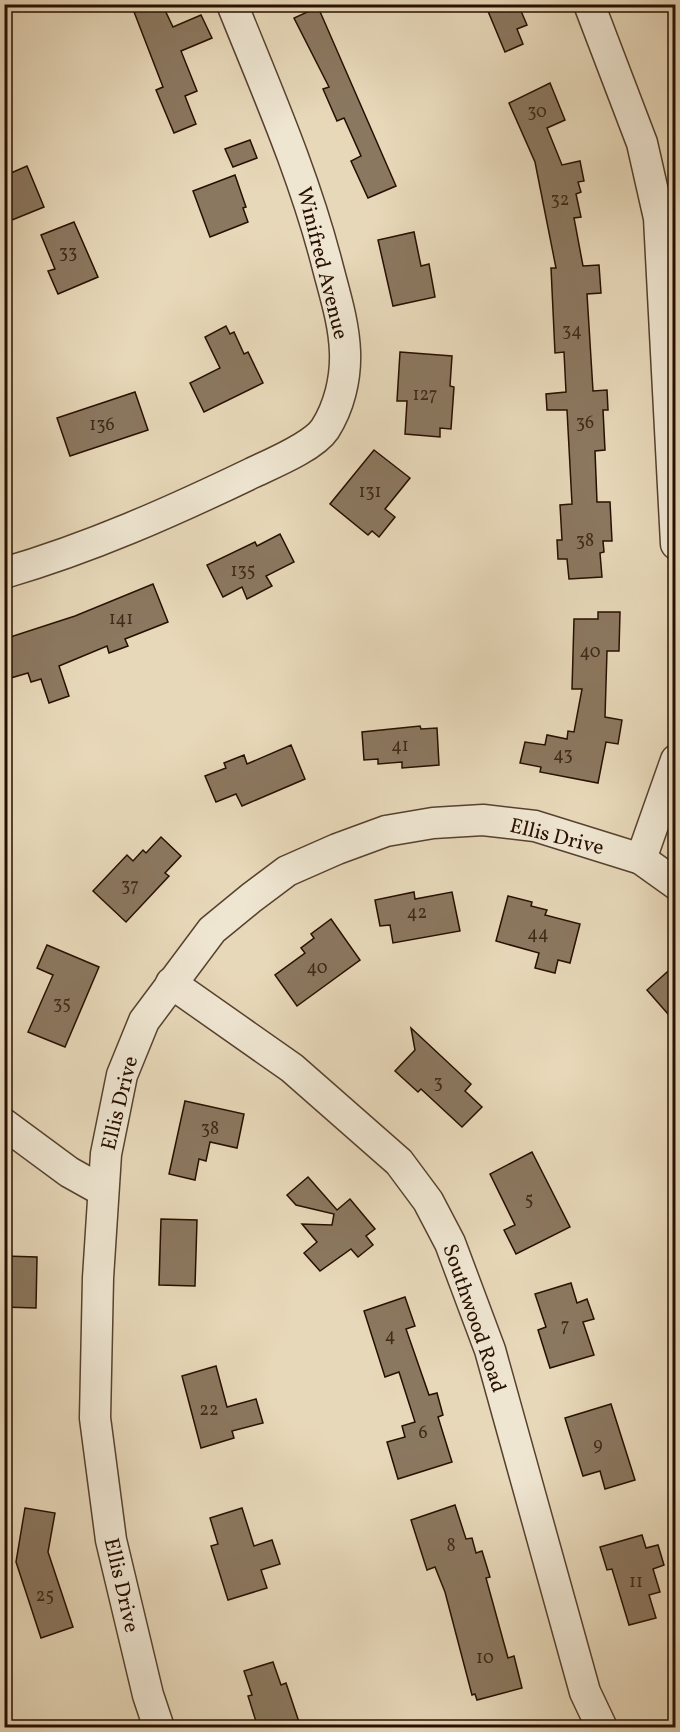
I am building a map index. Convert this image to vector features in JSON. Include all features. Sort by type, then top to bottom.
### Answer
[{"type":"street","name":"Winifred Avenue","points":[[4,573],[41,563],[159,518],[289,455],[323,432],[336,410],[342,388],[345,353],[339,309],[316,220],[232,4]]},
{"type":"street","points":[[589,4],[642,143],[659,218],[675,544]]},
{"type":"street","points":[[641,859],[675,760]]},
{"type":"street","name":"Ellis Drive","points":[[159,1728],[148,1695],[111,1540],[95,1418],[98,1278],[106,1154],[122,1075],[144,1021],[212,930],[287,871],[386,831],[433,823],[483,820],[524,825],[641,859],[675,884]]},
{"type":"street","name":"Southwood Road","points":[[171,983],[292,1068],[399,1162],[428,1201],[450,1243],[490,1350],[585,1692],[602,1728]]},
{"type":"street","points":[[4,1124],[69,1172],[103,1191]]},
{"type":"building","points":[[131,4],[162,4],[173,27],[201,15],[212,38],[181,51],[197,91],[185,96],[196,124],[174,133],[156,90],[163,87]]},
{"type":"building","points":[[485,4],[518,4],[527,25],[517,29],[523,44],[505,52]]},
{"type":"building","points":[[318,7],[396,186],[368,198],[351,161],[361,156],[344,118],[337,121],[323,89],[329,87],[294,18]]},
{"type":"building","points":[[550,83],[565,120],[547,128],[562,165],[580,161],[584,181],[578,182],[581,192],[576,194],[581,217],[574,218],[583,266],[599,265],[601,293],[587,294],[593,391],[607,390],[608,410],[603,410],[605,450],[595,451],[597,502],[610,502],[612,541],[603,541],[604,552],[600,553],[602,577],[569,579],[567,559],[558,559],[557,540],[562,540],[560,505],[572,504],[567,410],[547,410],[546,394],[566,392],[564,352],[555,353],[551,268],[556,268],[535,162],[509,103]]},
{"type":"building","points":[[250,140],[257,158],[233,167],[225,149]]},
{"type":"building","points":[[27,166],[44,207],[12,220],[4,201],[4,176]]},
{"type":"building","points":[[235,175],[246,207],[243,208],[248,222],[210,237],[193,191]]},
{"type":"building","points":[[74,222],[98,277],[58,294],[48,271],[55,269],[41,235]]},
{"type":"building","points":[[414,232],[421,266],[429,264],[435,297],[393,306],[378,240]]},
{"type":"building","points":[[226,326],[230,334],[234,332],[244,354],[248,352],[263,383],[204,412],[190,383],[220,368],[205,337]]},
{"type":"building","points":[[400,352],[452,356],[450,386],[454,387],[451,429],[440,428],[440,437],[405,434],[407,401],[397,401]]},
{"type":"building","points":[[135,392],[148,430],[70,456],[57,418]]},
{"type":"building","points":[[374,450],[410,478],[385,509],[395,517],[379,537],[372,531],[368,535],[330,504]]},
{"type":"building","points":[[280,534],[294,562],[266,576],[272,586],[247,599],[242,587],[223,597],[207,565],[255,542],[257,546]]},
{"type":"building","points":[[153,584],[168,622],[125,639],[128,646],[109,653],[107,646],[59,666],[69,696],[49,703],[41,679],[31,682],[28,673],[4,680],[4,639],[75,616]]},
{"type":"building","points":[[598,612],[620,612],[619,651],[607,651],[605,717],[622,720],[618,744],[606,742],[598,783],[540,772],[541,767],[520,763],[525,742],[545,745],[547,735],[567,739],[568,731],[574,732],[582,689],[572,689],[574,619],[598,619]]},
{"type":"building","points":[[420,726],[421,729],[437,728],[439,765],[402,768],[402,762],[378,764],[378,759],[364,760],[362,732]]},
{"type":"building","points":[[291,745],[305,779],[242,806],[236,794],[216,802],[205,776],[226,768],[224,763],[244,755],[247,764]]},
{"type":"building","points":[[161,837],[181,856],[165,873],[169,876],[126,922],[93,891],[127,855],[133,861],[143,850],[146,853]]},
{"type":"building","points":[[414,892],[415,899],[452,892],[460,931],[393,943],[390,925],[380,926],[375,900]]},
{"type":"building","points":[[508,896],[532,902],[531,906],[547,910],[545,915],[580,924],[570,963],[558,960],[555,973],[535,968],[539,953],[496,941]]},
{"type":"building","points":[[331,919],[360,960],[297,1006],[275,975],[305,953],[301,948],[314,938],[311,934]]},
{"type":"building","points":[[47,945],[99,967],[65,1047],[28,1032],[53,975],[37,968]]},
{"type":"building","points":[[675,965],[675,1022],[647,990]]},
{"type":"building","points":[[411,1028],[471,1084],[465,1091],[482,1107],[462,1127],[421,1089],[418,1092],[395,1071],[415,1050]]},
{"type":"building","points":[[185,1101],[244,1114],[237,1148],[210,1142],[206,1161],[199,1159],[195,1180],[169,1174]]},
{"type":"building","points":[[532,1152],[570,1227],[516,1254],[504,1230],[515,1225],[490,1174]]},
{"type":"building","points":[[308,1177],[337,1210],[350,1199],[375,1229],[366,1236],[373,1245],[358,1257],[351,1249],[320,1271],[304,1253],[317,1242],[302,1224],[332,1225],[334,1214],[296,1205],[287,1195]]},
{"type":"building","points":[[161,1219],[197,1220],[195,1286],[159,1285]]},
{"type":"building","points":[[4,1256],[37,1257],[36,1308],[4,1307]]},
{"type":"building","points":[[571,1283],[577,1303],[587,1299],[594,1319],[583,1322],[594,1355],[550,1368],[538,1330],[546,1327],[535,1294]]},
{"type":"building","points":[[405,1297],[415,1326],[406,1329],[429,1395],[437,1393],[443,1415],[438,1417],[452,1462],[398,1479],[387,1442],[405,1437],[402,1426],[415,1422],[399,1372],[385,1377],[364,1311]]},
{"type":"building","points":[[216,1366],[227,1407],[256,1399],[263,1423],[232,1431],[234,1438],[201,1448],[182,1376]]},
{"type":"building","points":[[611,1404],[635,1480],[605,1489],[600,1471],[583,1476],[565,1418]]},
{"type":"building","points":[[455,1505],[466,1539],[472,1538],[476,1553],[482,1551],[490,1577],[486,1578],[508,1658],[514,1656],[522,1688],[477,1700],[475,1694],[472,1695],[445,1592],[435,1567],[427,1570],[411,1520]]},
{"type":"building","points":[[25,1508],[55,1513],[48,1552],[73,1627],[41,1638],[16,1562]]},
{"type":"building","points":[[242,1508],[254,1546],[272,1540],[280,1564],[261,1570],[267,1588],[228,1600],[211,1546],[218,1544],[210,1518]]},
{"type":"building","points":[[642,1535],[646,1548],[658,1545],[664,1565],[653,1569],[660,1592],[649,1595],[656,1618],[629,1625],[612,1569],[607,1570],[600,1547]]},
{"type":"building","points":[[273,1662],[281,1685],[286,1683],[301,1728],[258,1728],[248,1696],[252,1695],[244,1671]]}]
